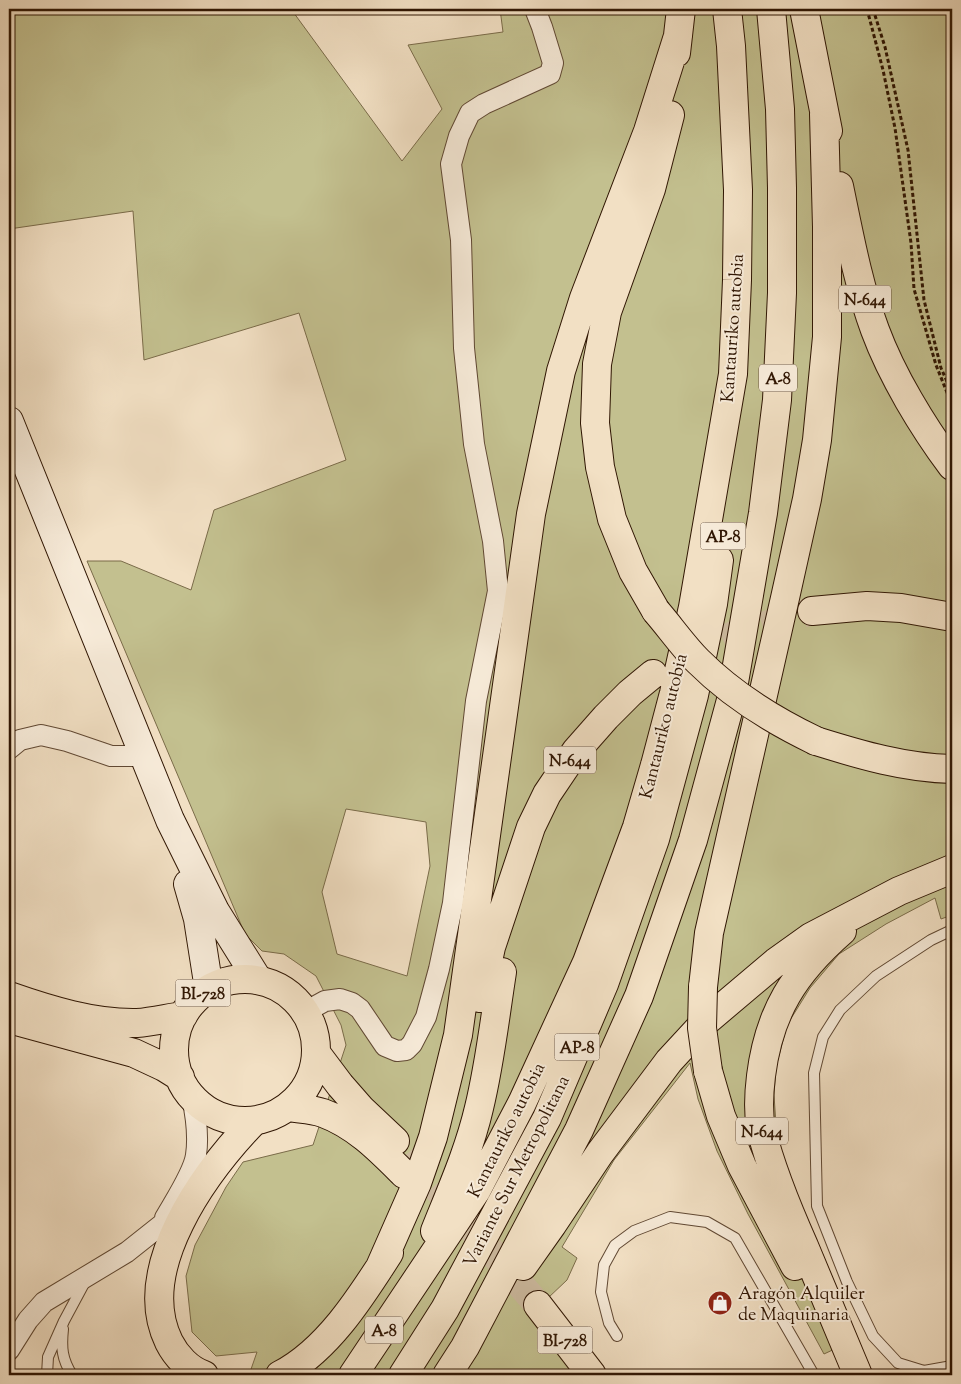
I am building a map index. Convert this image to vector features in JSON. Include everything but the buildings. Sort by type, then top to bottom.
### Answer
[{"type":"main road","points":[[680,9],[670,114],[651,189],[607,312],[597,364],[595,423],[600,467],[612,519],[633,572],[656,611],[697,661],[738,697],[780,723],[816,741],[868,757],[926,769],[952,769]]},
{"type":"main road","name":"Kantauriko autobia","points":[[353,1375],[476,1191],[522,1103],[587,962],[637,827],[674,693],[693,608],[733,374],[738,190],[731,55],[726,9]]},
{"type":"main road","name":"A-8","points":[[447,1375],[465,1347],[579,1130],[639,996],[693,840],[731,700],[763,513],[777,400],[782,293],[782,188],[780,109],[771,9]]},
{"type":"main road","points":[[804,9],[824,114],[827,337],[817,440],[789,580],[709,933],[703,987],[702,1028],[708,1071],[722,1116],[742,1166],[797,1271],[858,1375]]},
{"type":"main road","points":[[380,1267],[417,1183],[433,1137],[458,1035],[531,514],[561,372],[584,298],[648,131],[678,36]]},
{"type":"main road","name":"N-644","points":[[824,114],[860,282],[875,332],[894,374],[936,444],[952,466]]},
{"type":"main road","name":"Variante Sur Metropolitana","points":[[403,1375],[445,1309],[547,1118],[604,984],[655,839],[694,695],[713,604],[727,505],[733,374]]},
{"type":"main road","points":[[812,610],[867,606],[901,608],[952,617]]},
{"type":"main road","name":"N-644","points":[[415,1284],[464,1158],[479,1109],[492,1040],[518,866],[531,827],[547,794],[576,752],[606,717],[630,693],[653,674]]},
{"type":"main road","points":[[280,1375],[308,1357],[326,1338],[354,1304],[406,1226],[444,1143],[463,1082],[491,947],[518,866]]},
{"type":"main road","name":"N-644","points":[[465,1347],[552,1225],[600,1153],[669,1061],[705,1022],[776,962],[811,937],[900,892],[952,869]]},
{"type":"main road","name":"N-644","points":[[858,1375],[777,1183],[761,1127],[759,1090],[764,1051],[773,1020],[789,990],[821,949],[870,908]]},
{"type":"main road","name":"BI-728","points":[[9,1019],[134,1053],[164,1067],[210,1111],[231,1120],[254,1121],[272,1116],[288,1107],[303,1092],[312,1074],[316,1053],[314,1032],[306,1012],[285,991],[272,984],[258,980],[241,979],[225,982],[209,989],[194,1001],[183,1016],[176,1036],[175,1057],[186,1087]]},
{"type":"main road","name":"BI-728","points":[[9,996],[78,1016],[101,1020],[137,1023],[183,1016]]},
{"type":"main road","name":"BI-728","points":[[288,1107],[321,1112],[346,1124],[406,1164],[316,1053]]},
{"type":"main road","points":[[204,1375],[188,1366],[174,1351],[163,1329],[159,1305],[160,1278],[166,1256],[179,1227],[195,1199],[228,1149],[254,1121]]},
{"type":"main road","name":"BI-728","points":[[573,1375],[533,1309],[592,1375]]},
{"type":"street","points":[[306,1012],[325,1001],[340,999],[352,1002],[360,1009],[385,1046],[397,1051],[406,1050],[412,1044],[426,1017],[439,969],[453,903],[476,701],[498,591],[493,541],[474,444],[464,348],[461,240],[451,164],[459,136],[470,113],[484,104],[550,74],[553,63],[535,9]]},
{"type":"street","points":[[9,422],[170,820],[215,911],[258,980]]},
{"type":"street","points":[[9,749],[20,740],[40,734],[111,756],[143,756]]},
{"type":"street","points":[[170,820],[198,919],[209,989]]},
{"type":"street","points":[[159,1228],[183,1187],[196,1156],[197,1124],[186,1087]]},
{"type":"street","points":[[9,1350],[28,1320],[44,1302],[127,1252],[195,1199]]},
{"type":"lane","points":[[952,930],[931,940],[876,976],[840,1010],[823,1037],[814,1073],[814,1082],[817,1206],[847,1282],[873,1336],[898,1363],[924,1372],[952,1366]]},
{"type":"lane","points":[[617,1336],[609,1323],[602,1292],[604,1265],[615,1245],[634,1231],[670,1217],[707,1222],[734,1238],[814,1375]]},
{"type":"lane","points":[[47,1375],[48,1357],[64,1321],[89,1274]]},
{"type":"lane","points":[[64,1321],[62,1339],[64,1362],[72,1375]]},
{"type":"path","points":[[867,9],[883,70],[895,128],[910,234],[914,289],[936,365],[952,405]]},
{"type":"path","points":[[873,9],[885,47],[908,150],[924,300],[941,368],[952,393]]},
{"type":"shaded area","points":[[9,9],[291,9],[402,161],[442,109],[408,45],[503,32],[500,9],[952,9],[952,915],[941,919],[935,898],[886,924],[839,954],[810,988],[787,1025],[776,1067],[774,1095],[777,1140],[808,1224],[856,1339],[824,1354],[748,1214],[717,1151],[698,1099],[690,1063],[614,1160],[562,1247],[577,1258],[567,1280],[548,1298],[603,1375],[249,1375],[257,1352],[216,1356],[192,1332],[186,1276],[195,1245],[226,1187],[243,1162],[313,1145],[346,1045],[341,1025],[316,976],[284,954],[262,951],[245,934],[87,561],[121,561],[191,590],[214,510],[346,460],[299,313],[144,360],[133,211],[9,229]],"holes":[[[346,809],[426,822],[430,866],[407,976],[337,954],[322,892]]]},
{"type":"tunnel","points":[[685,658],[735,634],[812,611]]},
{"type":"tunnel","points":[[407,1154],[538,1305]]},
{"type":"place","name":"Aragón Alquiler de Maquinaria","points":[[720,1303]]}]
